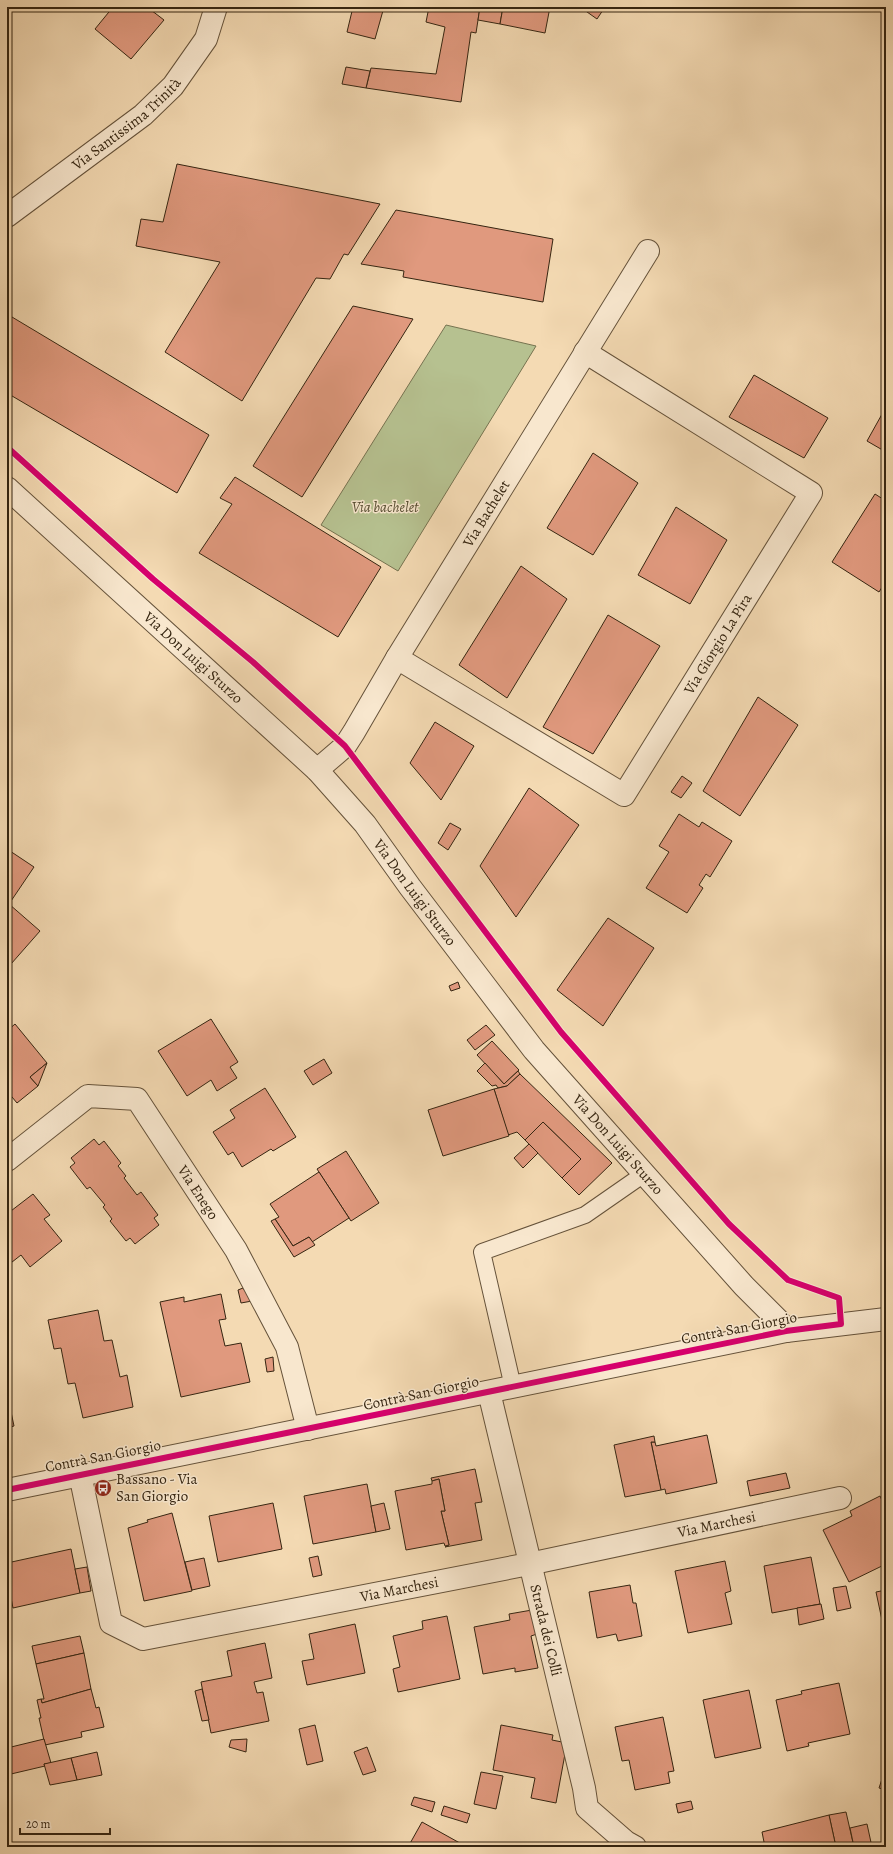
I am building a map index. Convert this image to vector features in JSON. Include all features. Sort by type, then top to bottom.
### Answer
[{"type":"street","name":"Via Santissima Trinità","points":[[7,216],[143,115],[173,86],[206,39],[216,7]]},
{"type":"street","name":"Via Bachelet","points":[[317,770],[345,746],[397,658],[648,251]]},
{"type":"street","name":"Via Giorgio La Pira","points":[[397,658],[624,795],[811,493],[585,352]]},
{"type":"street","name":"Via Don Luigi Sturzo","points":[[7,488],[317,770],[365,824],[410,887],[534,1050],[744,1286],[778,1320],[786,1331]]},
{"type":"street","name":"Via Enego","points":[[7,1160],[88,1096],[137,1099],[236,1250],[287,1347],[308,1429]]},
{"type":"street","name":"Contrà San Giorgio","points":[[7,1490],[786,1331],[886,1319]]},
{"type":"street","name":"Strada dei Colli","points":[[489,1392],[529,1564],[584,1788],[587,1808],[626,1842],[635,1847]]},
{"type":"street","name":"Via Marchesi","points":[[80,1474],[111,1623],[143,1639],[529,1564],[840,1498]]},
{"type":"lane","points":[[513,1387],[482,1252],[585,1215],[644,1174]]},
{"type":"green space","name":"Via bachelet","points":[[446,325],[536,346],[398,571],[321,525]]},
{"type":"building","points":[[113,7],[147,7],[164,20],[131,59],[95,29]]},
{"type":"building","points":[[353,7],[365,10],[366,7],[384,7],[375,39],[347,32]]},
{"type":"building","points":[[429,7],[480,7],[476,33],[471,32],[461,102],[366,88],[371,68],[436,74],[445,27],[426,22]]},
{"type":"building","points":[[480,7],[503,7],[500,24],[478,20]]},
{"type":"building","points":[[503,7],[550,7],[545,33],[500,24]]},
{"type":"building","points":[[580,7],[605,7],[597,19]]},
{"type":"building","points":[[346,67],[370,71],[366,88],[342,84]]},
{"type":"building","points":[[177,164],[380,204],[348,255],[344,254],[330,279],[316,278],[242,401],[165,352],[220,262],[136,246],[141,219],[163,222]]},
{"type":"building","points":[[396,210],[553,239],[543,302],[403,277],[404,271],[361,264]]},
{"type":"building","points":[[353,306],[413,319],[302,497],[253,466]]},
{"type":"building","points":[[7,314],[209,435],[177,493],[7,393]]},
{"type":"building","points":[[754,375],[828,418],[804,458],[729,417]]},
{"type":"building","points":[[886,407],[886,452],[867,441]]},
{"type":"building","points":[[593,453],[638,483],[593,555],[547,528]]},
{"type":"building","points":[[235,477],[381,567],[338,637],[199,553],[232,504],[220,498]]},
{"type":"building","points":[[875,494],[886,501],[886,581],[879,592],[832,562]]},
{"type":"building","points":[[676,507],[727,540],[690,604],[638,575]]},
{"type":"building","points":[[521,566],[567,599],[507,698],[459,665]]},
{"type":"building","points":[[608,615],[660,646],[593,754],[543,727]]},
{"type":"building","points":[[758,697],[798,725],[740,816],[703,791]]},
{"type":"building","points":[[435,722],[474,746],[441,800],[410,763]]},
{"type":"building","points":[[682,776],[692,783],[681,798],[671,792]]},
{"type":"building","points":[[529,788],[579,825],[516,917],[480,866]]},
{"type":"building","points":[[679,814],[699,827],[702,822],[732,841],[710,877],[706,874],[699,885],[703,888],[687,913],[646,888],[669,852],[659,846]]},
{"type":"building","points":[[450,823],[461,829],[448,850],[438,843]]},
{"type":"building","points":[[7,849],[34,867],[9,904],[40,931],[11,964],[7,960]]},
{"type":"building","points":[[608,918],[654,948],[603,1026],[557,990]]},
{"type":"building","points":[[458,982],[460,988],[451,991],[449,986]]},
{"type":"building","points":[[211,1019],[238,1062],[230,1067],[237,1078],[217,1091],[211,1080],[187,1096],[158,1051]]},
{"type":"building","points":[[15,1024],[47,1063],[30,1077],[38,1086],[17,1103],[7,1091],[7,1031]]},
{"type":"building","points":[[486,1025],[495,1035],[475,1050],[467,1040]]},
{"type":"building","points":[[492,1041],[519,1070],[504,1084],[477,1055]]},
{"type":"building","points":[[324,1059],[332,1073],[313,1085],[304,1071]]},
{"type":"building","points":[[47,1063],[38,1086],[30,1077]]},
{"type":"building","points":[[485,1063],[504,1084],[518,1071],[520,1074],[507,1086],[498,1088],[496,1085],[492,1086],[477,1071]]},
{"type":"building","points":[[520,1074],[612,1163],[579,1195],[562,1178],[581,1159],[543,1122],[525,1140],[517,1132],[508,1135],[494,1089],[507,1086]]},
{"type":"building","points":[[265,1088],[296,1137],[273,1151],[271,1149],[242,1167],[233,1152],[228,1155],[213,1132],[235,1118],[230,1110]]},
{"type":"building","points":[[494,1089],[509,1136],[443,1156],[428,1110]]},
{"type":"building","points":[[543,1122],[581,1159],[562,1178],[525,1140]]},
{"type":"building","points":[[94,1139],[99,1145],[104,1141],[121,1163],[118,1166],[126,1176],[124,1178],[137,1195],[141,1192],[158,1215],[154,1218],[159,1225],[135,1244],[130,1238],[126,1241],[110,1221],[112,1219],[103,1207],[105,1205],[90,1187],[87,1189],[70,1167],[75,1163],[71,1158]]},
{"type":"building","points":[[529,1144],[538,1153],[523,1168],[514,1158]]},
{"type":"building","points":[[346,1151],[379,1203],[351,1221],[317,1169]]},
{"type":"building","points":[[319,1172],[349,1218],[312,1242],[309,1237],[293,1246],[275,1219],[279,1217],[270,1204]]},
{"type":"building","points":[[33,1194],[50,1215],[44,1219],[62,1241],[30,1267],[21,1255],[7,1266],[7,1214]]},
{"type":"building","points":[[275,1219],[293,1246],[309,1237],[315,1245],[294,1257],[271,1221]]},
{"type":"building","points":[[243,1288],[252,1301],[241,1303],[238,1290]]},
{"type":"building","points":[[221,1294],[226,1319],[219,1320],[225,1346],[241,1343],[250,1382],[181,1397],[160,1302],[184,1297],[184,1302]]},
{"type":"building","points":[[98,1310],[104,1341],[112,1340],[120,1377],[127,1375],[133,1407],[83,1418],[75,1383],[68,1384],[61,1348],[54,1349],[48,1320]]},
{"type":"building","points":[[273,1357],[274,1371],[267,1372],[265,1359]]},
{"type":"building","points":[[7,1393],[14,1426],[7,1428]]},
{"type":"building","points":[[707,1435],[717,1483],[666,1494],[665,1489],[661,1490],[651,1442],[655,1442],[656,1446]]},
{"type":"building","points":[[654,1436],[655,1442],[651,1442],[661,1490],[625,1497],[614,1445]]},
{"type":"building","points":[[475,1469],[482,1502],[475,1503],[482,1540],[445,1547],[449,1545],[441,1511],[445,1511],[439,1479],[432,1481],[431,1478]]},
{"type":"building","points":[[786,1473],[790,1488],[750,1496],[747,1481]]},
{"type":"building","points":[[439,1479],[445,1511],[441,1511],[449,1545],[445,1546],[444,1543],[406,1550],[395,1491],[432,1484],[432,1481]]},
{"type":"building","points":[[367,1484],[376,1532],[313,1544],[304,1496]]},
{"type":"building","points":[[880,1496],[886,1509],[886,1564],[849,1582],[823,1530],[852,1516],[850,1511]]},
{"type":"building","points":[[273,1503],[282,1549],[218,1562],[209,1516]]},
{"type":"building","points":[[384,1503],[390,1529],[376,1532],[371,1506]]},
{"type":"building","points":[[172,1513],[192,1591],[144,1601],[128,1528],[148,1522],[147,1520]]},
{"type":"building","points":[[71,1549],[80,1593],[13,1608],[7,1578],[7,1563]]},
{"type":"building","points":[[318,1556],[322,1575],[313,1577],[309,1558]]},
{"type":"building","points":[[811,1557],[820,1604],[772,1613],[764,1566]]},
{"type":"building","points":[[204,1558],[210,1586],[192,1590],[185,1562]]},
{"type":"building","points":[[725,1561],[731,1591],[725,1593],[732,1624],[688,1633],[675,1571]]},
{"type":"building","points":[[87,1567],[91,1591],[80,1593],[75,1569]]},
{"type":"building","points":[[630,1585],[633,1603],[636,1603],[642,1636],[618,1641],[616,1634],[597,1638],[589,1592]]},
{"type":"building","points":[[846,1586],[851,1608],[837,1611],[833,1588]]},
{"type":"building","points":[[886,1590],[886,1639],[876,1592]]},
{"type":"building","points":[[821,1604],[824,1619],[799,1625],[797,1608]]},
{"type":"building","points":[[532,1610],[537,1634],[531,1636],[538,1668],[515,1672],[515,1668],[483,1674],[474,1627],[510,1620],[509,1614]]},
{"type":"building","points":[[447,1616],[460,1679],[398,1692],[393,1669],[400,1667],[393,1636],[423,1629],[422,1621]]},
{"type":"building","points":[[355,1624],[365,1673],[307,1685],[302,1661],[314,1659],[309,1634]]},
{"type":"building","points":[[80,1636],[84,1653],[36,1664],[32,1646]]},
{"type":"building","points":[[265,1643],[272,1678],[254,1682],[257,1693],[263,1692],[269,1721],[211,1733],[201,1682],[232,1676],[227,1651]]},
{"type":"building","points":[[84,1653],[91,1689],[42,1703],[41,1699],[44,1699],[36,1664]]},
{"type":"building","points":[[839,1683],[850,1734],[808,1743],[809,1746],[787,1751],[776,1700],[802,1694],[801,1691]]},
{"type":"building","points":[[91,1689],[96,1708],[99,1707],[104,1727],[81,1732],[82,1737],[45,1745],[37,1700],[41,1699],[42,1703]]},
{"type":"building","points":[[202,1689],[209,1720],[202,1721],[195,1691]]},
{"type":"building","points":[[749,1690],[761,1748],[715,1758],[703,1700]]},
{"type":"building","points":[[663,1717],[674,1771],[668,1772],[670,1783],[635,1790],[629,1760],[622,1761],[615,1727]]},
{"type":"building","points":[[315,1725],[323,1761],[307,1765],[299,1729]]},
{"type":"building","points":[[501,1725],[553,1735],[552,1740],[567,1743],[556,1803],[531,1798],[535,1778],[493,1770]]},
{"type":"building","points":[[44,1739],[51,1763],[44,1764],[45,1766],[11,1774],[7,1748]]},
{"type":"building","points":[[247,1739],[246,1752],[229,1747],[231,1740]]},
{"type":"building","points":[[367,1747],[376,1771],[363,1775],[354,1752]]},
{"type":"building","points":[[97,1752],[102,1775],[77,1780],[71,1758]]},
{"type":"building","points":[[71,1758],[77,1780],[50,1785],[44,1764]]},
{"type":"building","points":[[886,1767],[886,1790],[879,1788]]},
{"type":"building","points":[[481,1772],[503,1776],[496,1809],[474,1804]]},
{"type":"building","points":[[414,1797],[435,1802],[432,1812],[411,1805]]},
{"type":"building","points":[[691,1801],[693,1809],[678,1813],[676,1804]]},
{"type":"building","points":[[444,1806],[470,1814],[467,1823],[441,1815]]},
{"type":"building","points":[[846,1812],[854,1847],[836,1847],[829,1815]]},
{"type":"building","points":[[829,1815],[836,1847],[765,1847],[762,1832]]},
{"type":"building","points":[[422,1822],[467,1847],[408,1847]]},
{"type":"building","points":[[867,1824],[872,1847],[854,1847],[850,1828]]},
{"type":"cycle path","points":[[7,447],[153,579],[253,662],[345,746],[561,1032],[729,1224],[788,1280],[839,1298],[841,1324],[786,1331],[7,1490]]},
{"type":"place","name":"Bassano - Via San Giorgio","points":[[103,1488]]}]
